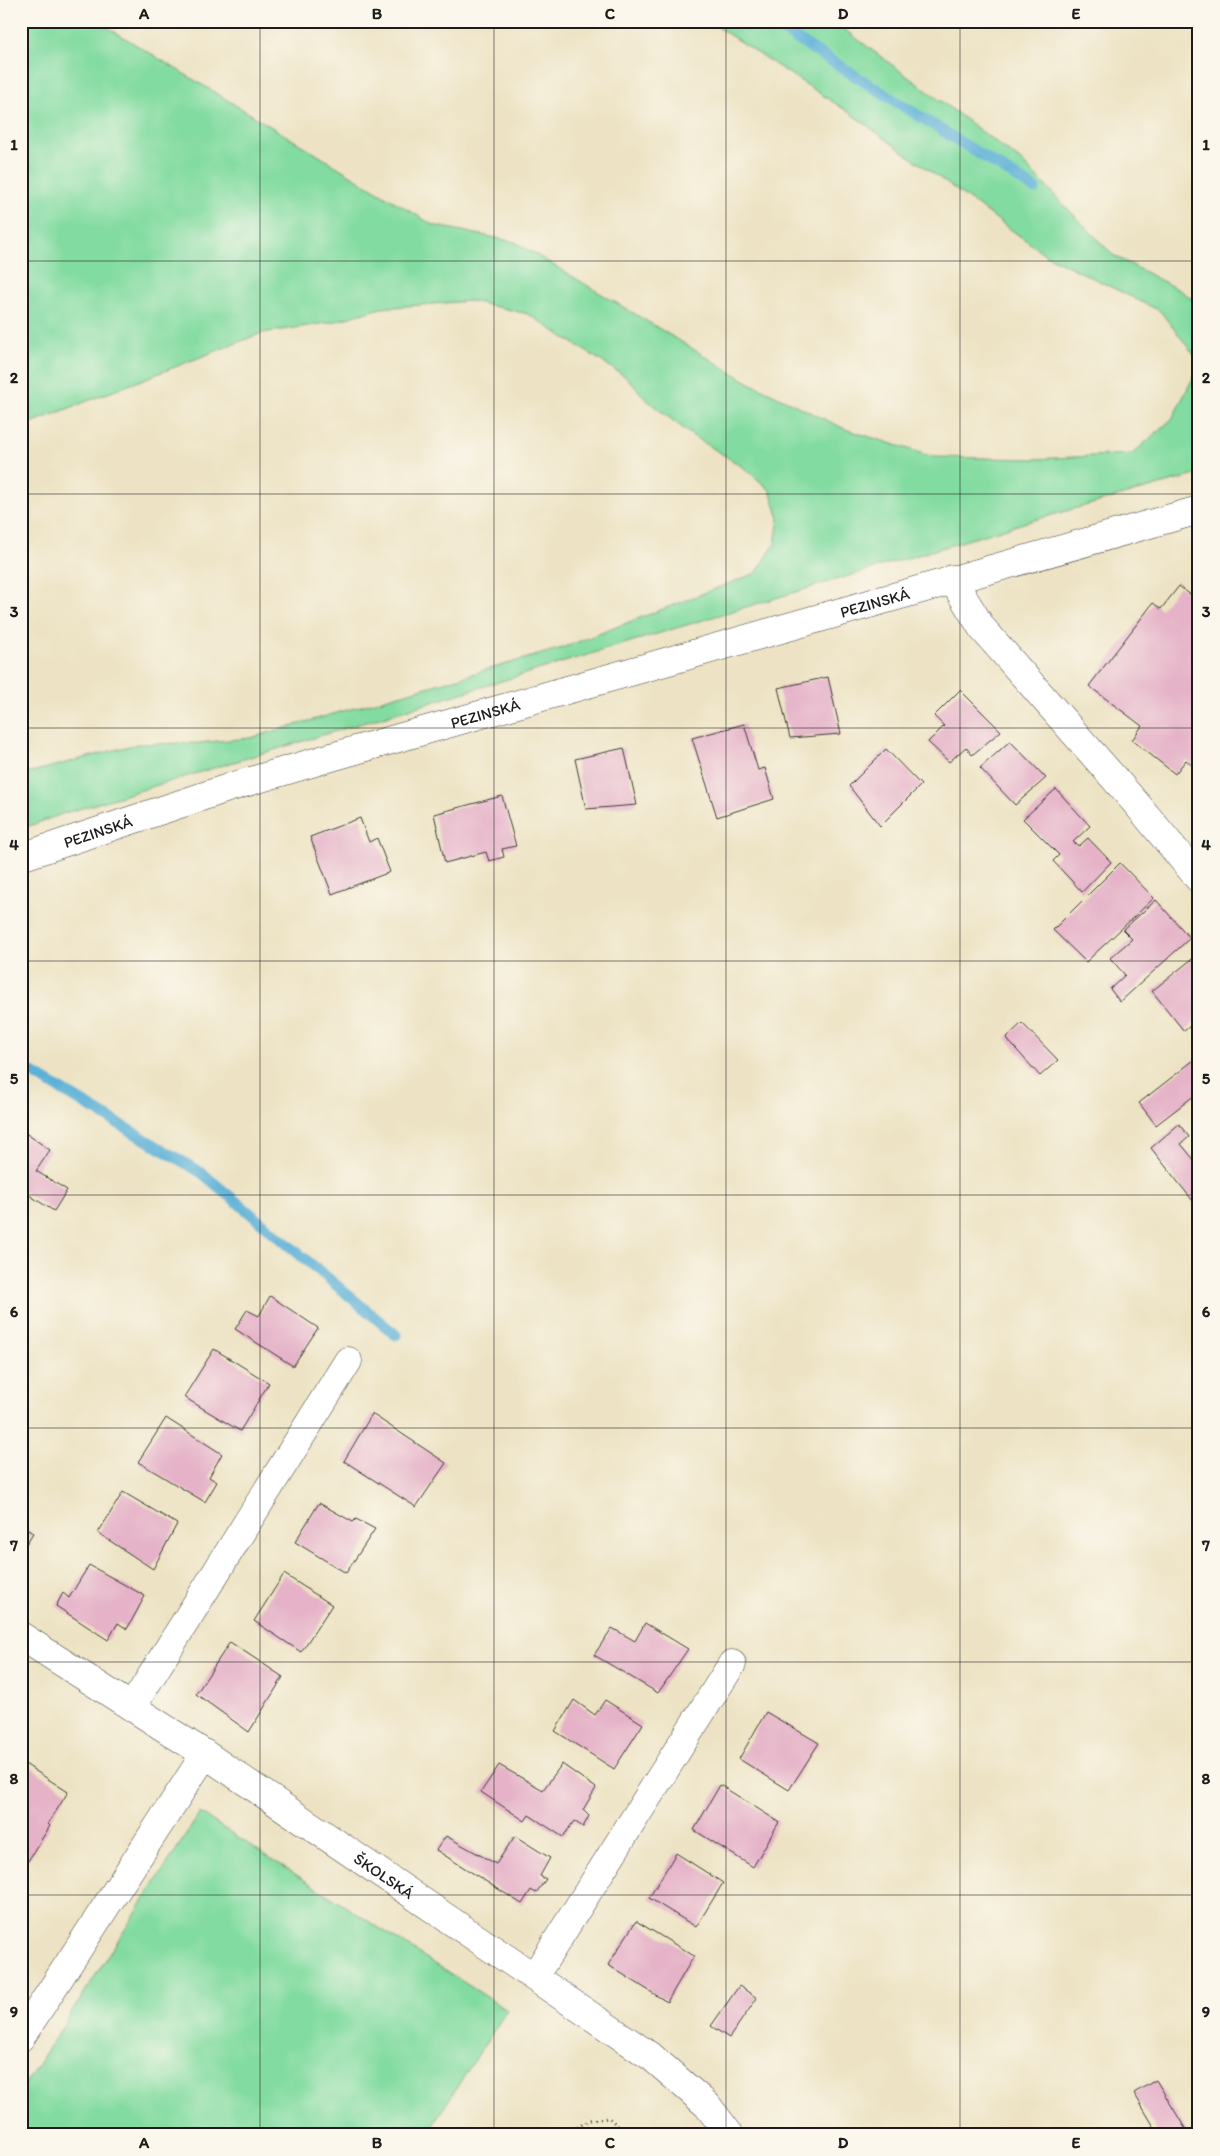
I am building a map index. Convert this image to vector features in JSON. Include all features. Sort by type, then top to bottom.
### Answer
[{"type":"street","name":"PEZINSKÁ","points":[[21,857],[241,784],[952,579],[1199,510]]},
{"type":"street","points":[[952,579],[982,628],[1135,802],[1199,879]]},
{"type":"street","points":[[132,1706],[348,1361]]},
{"type":"street","name":"ŠKOLSKÁ","points":[[21,1636],[205,1754],[653,2058],[707,2105],[730,2135]]},
{"type":"street","points":[[534,1977],[732,1664]]},
{"type":"street","points":[[21,2036],[205,1754]]},
{"type":"path","points":[[564,2135],[590,2120],[609,2118],[625,2130],[628,2135]]},
{"type":"green space","points":[[21,21],[97,21],[433,225],[515,242],[748,382],[845,429],[934,457],[1034,459],[1132,454],[1172,419],[1199,366],[1199,474],[1027,522],[62,814],[21,829],[21,775],[137,744],[198,743],[250,738],[562,648],[756,573],[775,544],[779,519],[770,490],[743,467],[693,436],[649,402],[626,377],[528,314],[471,301],[381,308],[333,322],[262,333],[21,427]]},
{"type":"green space","points":[[708,21],[833,21],[1020,160],[1113,255],[1181,291],[1199,304],[1199,361],[1160,311],[1046,255],[847,111]]},
{"type":"green space","points":[[200,1813],[507,2010],[426,2135],[21,2135],[21,2091]]},
{"type":"building","points":[[1179,586],[1199,601],[1199,765],[1196,769],[1186,760],[1175,774],[1132,740],[1142,726],[1089,686],[1153,603],[1161,609]]},
{"type":"building","points":[[828,677],[841,734],[790,738],[778,688]]},
{"type":"building","points":[[960,690],[1001,731],[972,755],[966,747],[949,762],[928,742],[944,726],[934,716]]},
{"type":"building","points":[[744,724],[758,770],[765,768],[774,799],[717,817],[692,738]]},
{"type":"building","points":[[1010,741],[1046,778],[1015,805],[980,768]]},
{"type":"building","points":[[624,748],[637,805],[586,809],[575,759]]},
{"type":"building","points":[[886,749],[921,785],[880,826],[849,786]]},
{"type":"building","points":[[1056,789],[1090,826],[1073,842],[1079,846],[1088,838],[1111,862],[1082,892],[1053,861],[1059,855],[1023,819]]},
{"type":"building","points":[[502,796],[516,846],[502,849],[504,857],[489,861],[486,852],[445,863],[434,814]]},
{"type":"building","points":[[360,818],[369,842],[377,838],[390,872],[332,894],[310,837]]},
{"type":"building","points":[[1120,863],[1154,898],[1086,962],[1053,930]]},
{"type":"building","points":[[1156,900],[1190,938],[1120,1002],[1110,989],[1125,975],[1110,958],[1132,939],[1123,930]]},
{"type":"building","points":[[1192,959],[1199,967],[1199,1019],[1184,1031],[1152,991]]},
{"type":"building","points":[[1022,1023],[1058,1060],[1040,1076],[1006,1038]]},
{"type":"building","points":[[1199,1056],[1199,1092],[1156,1125],[1139,1103]]},
{"type":"building","points":[[1179,1124],[1189,1137],[1181,1144],[1196,1162],[1199,1160],[1199,1197],[1193,1201],[1151,1148]]},
{"type":"building","points":[[21,1130],[50,1150],[36,1171],[67,1190],[54,1211],[21,1190]]},
{"type":"building","points":[[270,1296],[318,1328],[293,1366],[235,1329],[247,1310],[259,1316]]},
{"type":"building","points":[[214,1349],[269,1383],[240,1431],[184,1397]]},
{"type":"building","points":[[372,1414],[446,1463],[416,1507],[344,1461]]},
{"type":"building","points":[[166,1418],[222,1454],[209,1477],[217,1482],[205,1502],[138,1462]]},
{"type":"building","points":[[123,1492],[177,1524],[153,1569],[98,1533]]},
{"type":"building","points":[[319,1503],[353,1522],[356,1519],[375,1529],[346,1573],[295,1542]]},
{"type":"building","points":[[21,1526],[33,1533],[21,1552]]},
{"type":"building","points":[[89,1565],[145,1596],[127,1629],[118,1623],[108,1640],[56,1606],[63,1593],[69,1598]]},
{"type":"building","points":[[284,1574],[332,1605],[301,1652],[254,1621]]},
{"type":"building","points":[[645,1623],[688,1649],[658,1693],[594,1655],[612,1628],[635,1641]]},
{"type":"building","points":[[230,1642],[283,1677],[249,1732],[196,1694]]},
{"type":"building","points":[[574,1700],[595,1715],[605,1700],[643,1724],[614,1769],[555,1731]]},
{"type":"building","points":[[766,1712],[819,1743],[789,1790],[739,1759]]},
{"type":"building","points":[[25,1764],[68,1792],[48,1824],[50,1826],[21,1872],[21,1769]]},
{"type":"building","points":[[562,1764],[596,1788],[583,1810],[589,1816],[583,1827],[574,1821],[563,1837],[529,1815],[525,1821],[481,1792],[499,1765],[543,1790]]},
{"type":"building","points":[[720,1785],[779,1822],[753,1867],[694,1830]]},
{"type":"building","points":[[446,1836],[496,1864],[515,1836],[550,1858],[540,1876],[546,1879],[536,1893],[531,1890],[522,1904],[436,1850]]},
{"type":"building","points":[[676,1853],[723,1883],[696,1927],[649,1898]]},
{"type":"building","points":[[636,1921],[694,1956],[667,2002],[608,1965]]},
{"type":"building","points":[[739,1986],[757,1998],[729,2038],[711,2026]]},
{"type":"building","points":[[1156,2080],[1188,2133],[1199,2125],[1199,2135],[1159,2135],[1134,2093]]},
{"type":"waterway","points":[[768,21],[1035,189]]},
{"type":"waterway","points":[[21,1066],[202,1173],[396,1335]]}]
